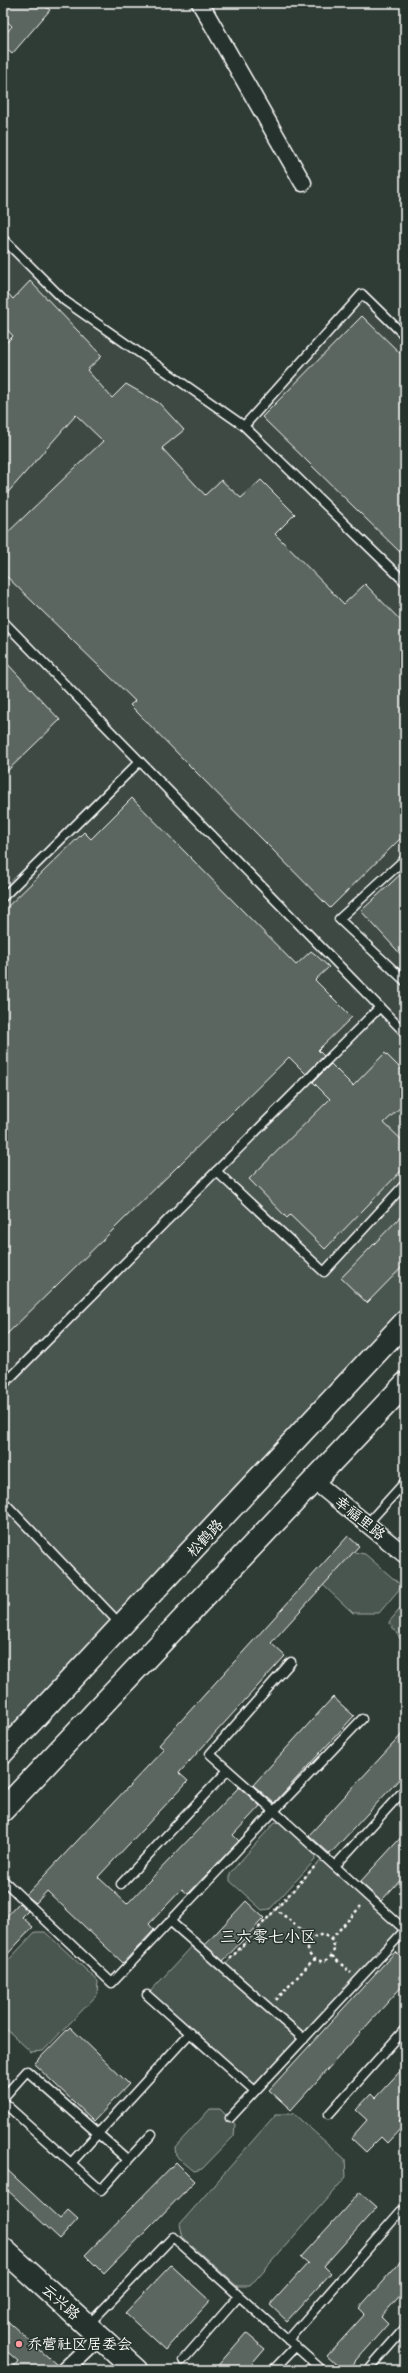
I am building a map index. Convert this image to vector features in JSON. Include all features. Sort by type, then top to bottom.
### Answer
[{"type":"main road","name":"松鹤路","points":[[3,1752],[123,1626],[405,1322]]},
{"type":"main road","points":[[3,1810],[405,1384]]},
{"type":"main road","name":"云兴路","points":[[3,2249],[136,2370]]},
{"type":"street","points":[[200,3],[303,183]]},
{"type":"street","name":"幸福里路","points":[[314,1481],[405,1555]]},
{"type":"street","points":[[65,2370],[94,2332]]},
{"type":"lane","points":[[3,239],[65,302],[244,426],[405,582]]},
{"type":"lane","points":[[244,426],[362,294],[405,336]]},
{"type":"lane","points":[[3,621],[405,1032]]},
{"type":"lane","points":[[3,897],[140,761]]},
{"type":"lane","points":[[405,860],[340,919],[405,981]]},
{"type":"lane","points":[[3,1385],[380,1007]]},
{"type":"lane","points":[[216,1171],[324,1272],[405,1184]]},
{"type":"lane","points":[[367,1524],[405,1482]]},
{"type":"lane","points":[[3,1501],[123,1626]]},
{"type":"lane","points":[[230,2118],[405,1930],[210,1754],[291,1662]]},
{"type":"lane","points":[[3,1880],[112,1983],[362,1719]]},
{"type":"lane","points":[[121,1884],[228,1770]]},
{"type":"lane","points":[[335,1866],[405,1790]]},
{"type":"lane","points":[[170,1921],[304,2039]]},
{"type":"lane","points":[[147,1995],[255,2091]]},
{"type":"lane","points":[[329,2114],[405,2029]]},
{"type":"lane","points":[[71,2163],[190,2033]]},
{"type":"lane","points":[[3,2098],[27,2071],[128,2160]]},
{"type":"lane","points":[[3,2102],[101,2190],[152,2134]]},
{"type":"lane","points":[[288,2340],[401,2211]]},
{"type":"lane","points":[[94,2332],[173,2236],[322,2370]]},
{"type":"lane","points":[[183,2360],[239,2296]]},
{"type":"lane","points":[[368,2370],[405,2328]]},
{"type":"lane","points":[[273,2370],[296,2346]]},
{"type":"path","points":[[223,1967],[324,1857]]},
{"type":"path","points":[[331,1939],[369,1897]]},
{"type":"path","points":[[276,1909],[311,1938]]},
{"type":"path","points":[[320,1934],[331,1939],[334,1947],[332,1956],[324,1961],[314,1959],[307,1950],[311,1938],[320,1934]]},
{"type":"path","points":[[332,1956],[358,1980]]},
{"type":"path","points":[[269,2008],[314,1959]]},
{"type":"shaded area","points":[[3,239],[65,301],[243,426],[362,294],[405,336],[405,1322],[3,1752]]},
{"type":"shaded area","points":[[380,1007],[405,1033],[405,1322],[3,1752],[3,1385]]},
{"type":"shaded area","points":[[353,1552],[365,1554],[402,1586],[379,1613],[353,1613],[323,1585]]},
{"type":"shaded area","points":[[405,1603],[405,1646],[389,1622]]},
{"type":"shaded area","points":[[275,1822],[282,1823],[314,1851],[315,1860],[270,1909],[262,1910],[230,1881],[230,1873]]},
{"type":"shaded area","points":[[324,1857],[405,1930],[255,2091],[147,1995],[195,1943],[223,1967]]},
{"type":"shaded area","points":[[35,1932],[45,1932],[98,1981],[97,1995],[43,2051],[31,2052],[3,2026],[3,1966]]},
{"type":"shaded area","points":[[210,2109],[220,2109],[235,2124],[234,2136],[202,2169],[194,2171],[176,2156],[175,2147]]},
{"type":"shaded area","points":[[276,2114],[294,2114],[345,2159],[346,2177],[250,2286],[237,2286],[183,2238],[180,2224]]},
{"type":"building","points":[[9,3],[41,3],[50,10],[12,54],[3,46],[3,37],[12,26],[3,18],[3,9]]},
{"type":"building","points":[[30,281],[102,356],[87,370],[112,398],[126,384],[159,403],[184,430],[162,448],[205,495],[221,480],[241,498],[261,480],[295,514],[275,534],[344,604],[365,584],[405,625],[405,834],[330,908],[130,705],[135,701],[3,573],[3,537],[103,441],[76,415],[3,498],[3,346],[13,336],[3,325],[3,288],[13,299]]},
{"type":"building","points":[[362,316],[405,358],[405,557],[262,417]]},
{"type":"building","points":[[3,659],[60,720],[3,775]]},
{"type":"building","points":[[132,798],[296,965],[311,951],[329,967],[315,980],[352,1017],[318,1050],[324,1056],[306,1074],[289,1057],[3,1338],[3,911],[84,832],[91,839]]},
{"type":"building","points":[[405,870],[405,959],[361,911]]},
{"type":"building","points":[[385,1053],[405,1073],[405,1103],[384,1123],[405,1143],[405,1167],[325,1249],[290,1215],[287,1218],[249,1179],[330,1099],[313,1082],[331,1064],[353,1086]]},
{"type":"building","points":[[405,1212],[405,1264],[367,1303],[341,1278]]},
{"type":"building","points":[[348,1536],[359,1546],[271,1643],[285,1656],[179,1773],[188,1781],[98,1877],[127,1904],[239,1787],[260,1806],[233,1835],[239,1841],[188,1894],[182,1889],[149,1924],[154,1930],[123,1963],[47,1891],[36,1903],[26,1895],[164,1749],[159,1745]]},
{"type":"building","points":[[333,1697],[354,1716],[274,1803],[253,1785]]},
{"type":"building","points":[[405,1731],[405,1773],[330,1854],[309,1835]]},
{"type":"building","points":[[405,1833],[405,1875],[381,1901],[360,1882]]},
{"type":"building","points":[[246,1901],[264,1918],[223,1961],[205,1945]]},
{"type":"building","points":[[19,1903],[28,1911],[22,1917],[33,1927],[3,1959],[3,1920]]},
{"type":"building","points":[[395,1952],[405,1961],[405,1983],[291,2110],[269,2090]]},
{"type":"building","points":[[70,2027],[129,2084],[94,2121],[34,2064]]},
{"type":"building","points":[[405,2066],[405,2115],[399,2121],[404,2125],[387,2143],[381,2137],[366,2152],[351,2138],[367,2120],[356,2110],[371,2094],[375,2098]]},
{"type":"building","points":[[176,2162],[195,2181],[104,2274],[85,2255]]},
{"type":"building","points":[[3,2166],[60,2219],[68,2210],[78,2219],[60,2239],[3,2186]]},
{"type":"building","points":[[360,2192],[377,2207],[324,2266],[331,2273],[287,2321],[270,2305],[308,2263],[301,2257]]},
{"type":"building","points":[[405,2256],[405,2290],[381,2317],[388,2324],[347,2370],[342,2370],[327,2356],[365,2314],[359,2308]]},
{"type":"building","points":[[171,2265],[210,2301],[165,2350],[125,2313]]},
{"type":"building","name":"乔营社区居委会","points":[[3,2317],[57,2365],[56,2370],[11,2370],[18,2361],[3,2348]]},
{"type":"building","points":[[246,2333],[265,2349],[247,2370],[214,2370]]},
{"type":"place","name":"乔营社区居委会","points":[[19,2344]]},
{"type":"district","name":"三六零七小区","points":[[268,1936]]}]
